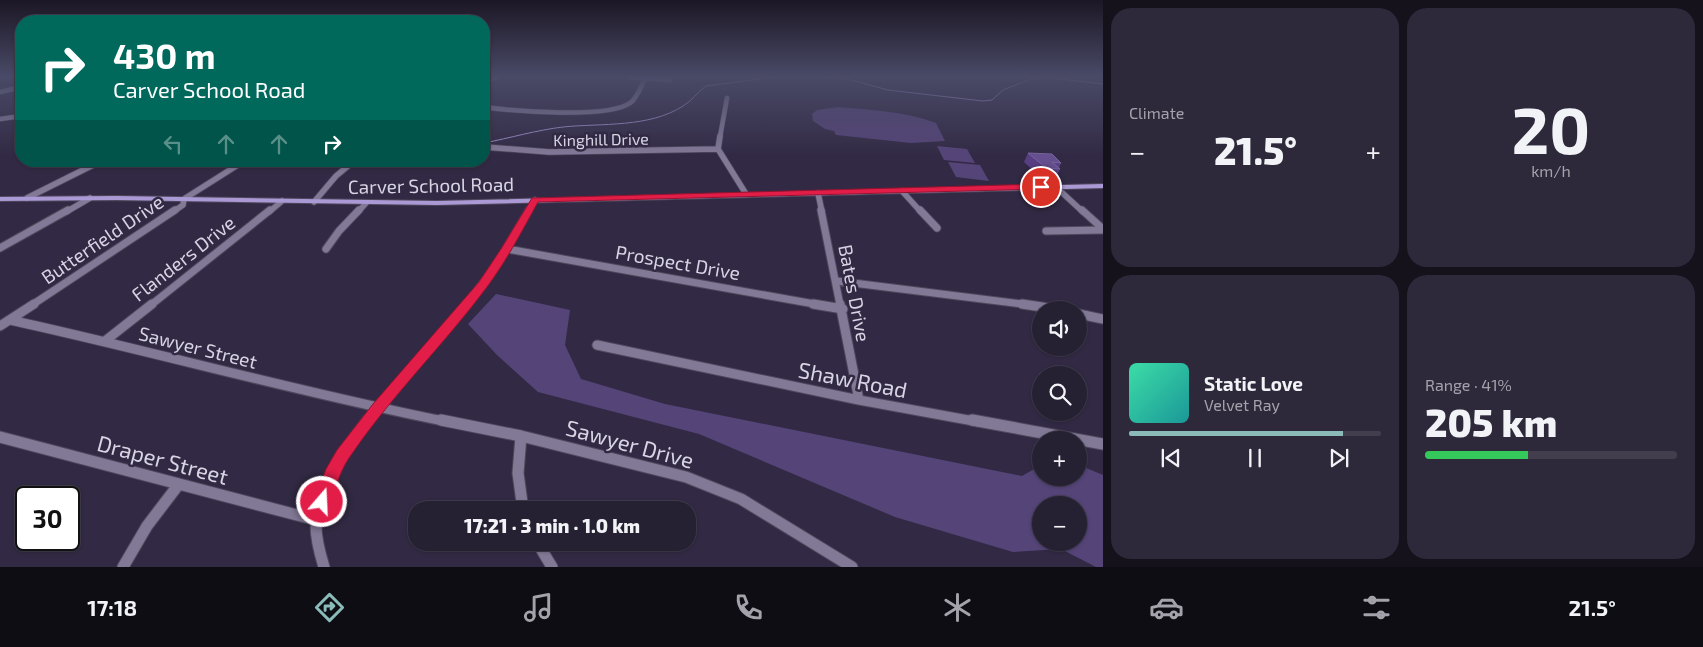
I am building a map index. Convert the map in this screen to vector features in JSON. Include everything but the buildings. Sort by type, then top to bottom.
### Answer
[{"type":"main road","name":"Carver School Road","points":[[0,198],[437,203],[1103,186]]},
{"type":"street","points":[[490,108],[530,112],[611,110],[630,103]]},
{"type":"street","points":[[726,103],[718,149],[746,194]]},
{"type":"street","points":[[0,119],[15,117]]},
{"type":"street","name":"Kinghill Drive","points":[[490,147],[549,152],[718,149]]},
{"type":"street","points":[[27,198],[89,167]]},
{"type":"street","name":"Butterfield Drive","points":[[0,326],[165,218],[183,205],[184,199],[235,167]]},
{"type":"street","points":[[314,202],[336,176],[347,167]]},
{"type":"street","points":[[1056,187],[1103,229]]},
{"type":"street","points":[[902,191],[937,228]]},
{"type":"street","name":"Bates Drive","points":[[818,193],[843,309],[859,400]]},
{"type":"street","points":[[0,248],[90,198]]},
{"type":"street","points":[[324,567],[320,554],[316,520],[334,469],[378,408],[483,285],[535,200]]},
{"type":"street","name":"Flanders Drive","points":[[105,341],[282,201]]},
{"type":"street","points":[[326,249],[339,231],[366,202]]},
{"type":"street","points":[[1046,231],[1103,229]]},
{"type":"street","name":"Prospect Drive","points":[[506,249],[843,309]]},
{"type":"street","points":[[837,281],[994,298],[1032,305]]},
{"type":"street","points":[[1087,316],[1103,319]]},
{"type":"street","name":"Sawyer Street","points":[[10,320],[105,341],[378,408]]},
{"type":"street","name":"Shaw Road","points":[[597,345],[859,400],[1103,444]]},
{"type":"street","name":"Sawyer Drive","points":[[378,408],[521,436],[650,467],[718,489],[769,515],[848,566]]},
{"type":"street","points":[[521,436],[516,477],[521,501]]},
{"type":"street","name":"Draper Street","points":[[0,437],[316,520]]},
{"type":"street","points":[[123,567],[147,526],[179,484]]},
{"type":"street","points":[[542,551],[552,567]]},
{"type":"shaded area","points":[[838,107],[887,112],[924,119],[936,123],[945,141],[911,143],[836,135],[834,131],[825,129],[813,121],[812,114],[817,110]]},
{"type":"shaded area","points":[[937,146],[967,149],[975,163],[944,160]]},
{"type":"shaded area","points":[[948,162],[980,165],[989,181],[956,177]]},
{"type":"shaded area","points":[[496,294],[570,310],[565,345],[581,379],[665,404],[1022,476],[1032,470],[1032,486],[1087,486],[1087,468],[1103,475],[1103,567],[1096,567],[1065,551],[1087,551],[1087,496],[1032,496],[1032,551],[1013,552],[895,517],[699,434],[538,392],[497,355],[468,324]]},
{"type":"waterway","points":[[490,142],[553,128],[640,121],[670,113],[687,103]]},
{"type":"route","points":[[322,502],[327,484],[343,454],[378,408],[483,285],[535,200],[1041,187]]}]
